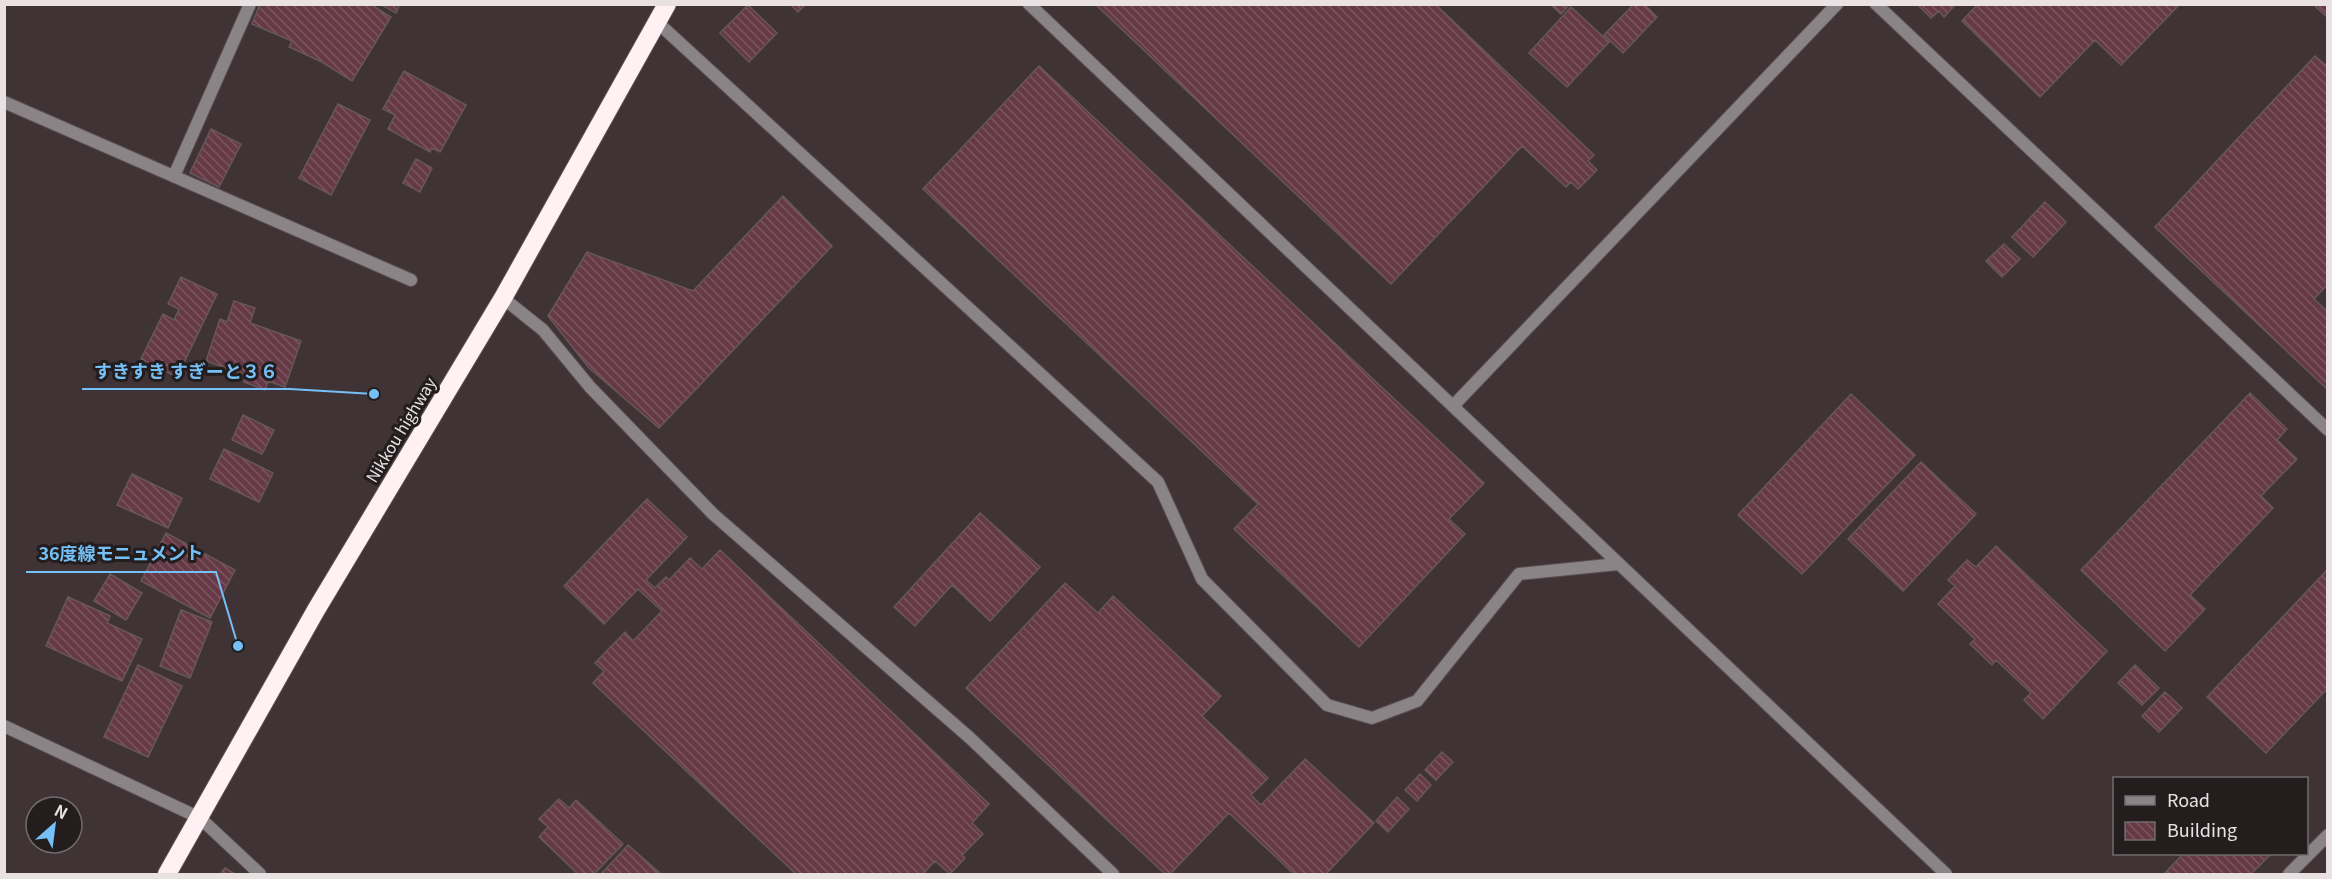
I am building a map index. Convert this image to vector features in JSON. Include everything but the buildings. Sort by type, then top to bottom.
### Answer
[{"type":"highway","name":"Nikkou highway","points":[[167,874],[316,609],[503,298],[667,4]]},
{"type":"street","points":[[174,176],[250,4]]},
{"type":"street","points":[[1029,4],[1946,874]]},
{"type":"street","points":[[1453,406],[1837,4]]},
{"type":"street","points":[[1876,4],[2328,430]]},
{"type":"street","points":[[657,22],[1158,482],[1202,579],[1327,705],[1372,718],[1417,701],[1520,574],[1618,564]]},
{"type":"street","points":[[4,102],[411,280]]},
{"type":"street","points":[[503,298],[543,330],[590,387],[713,514],[970,738],[1113,874]]},
{"type":"street","points":[[4,726],[200,818],[260,874]]},
{"type":"street","points":[[2289,874],[2328,835]]},
{"type":"place","name":"すきすき すぎーと３６","points":[[374,394]]},
{"type":"place","name":"36度線モニュメント","points":[[238,646]]}]
